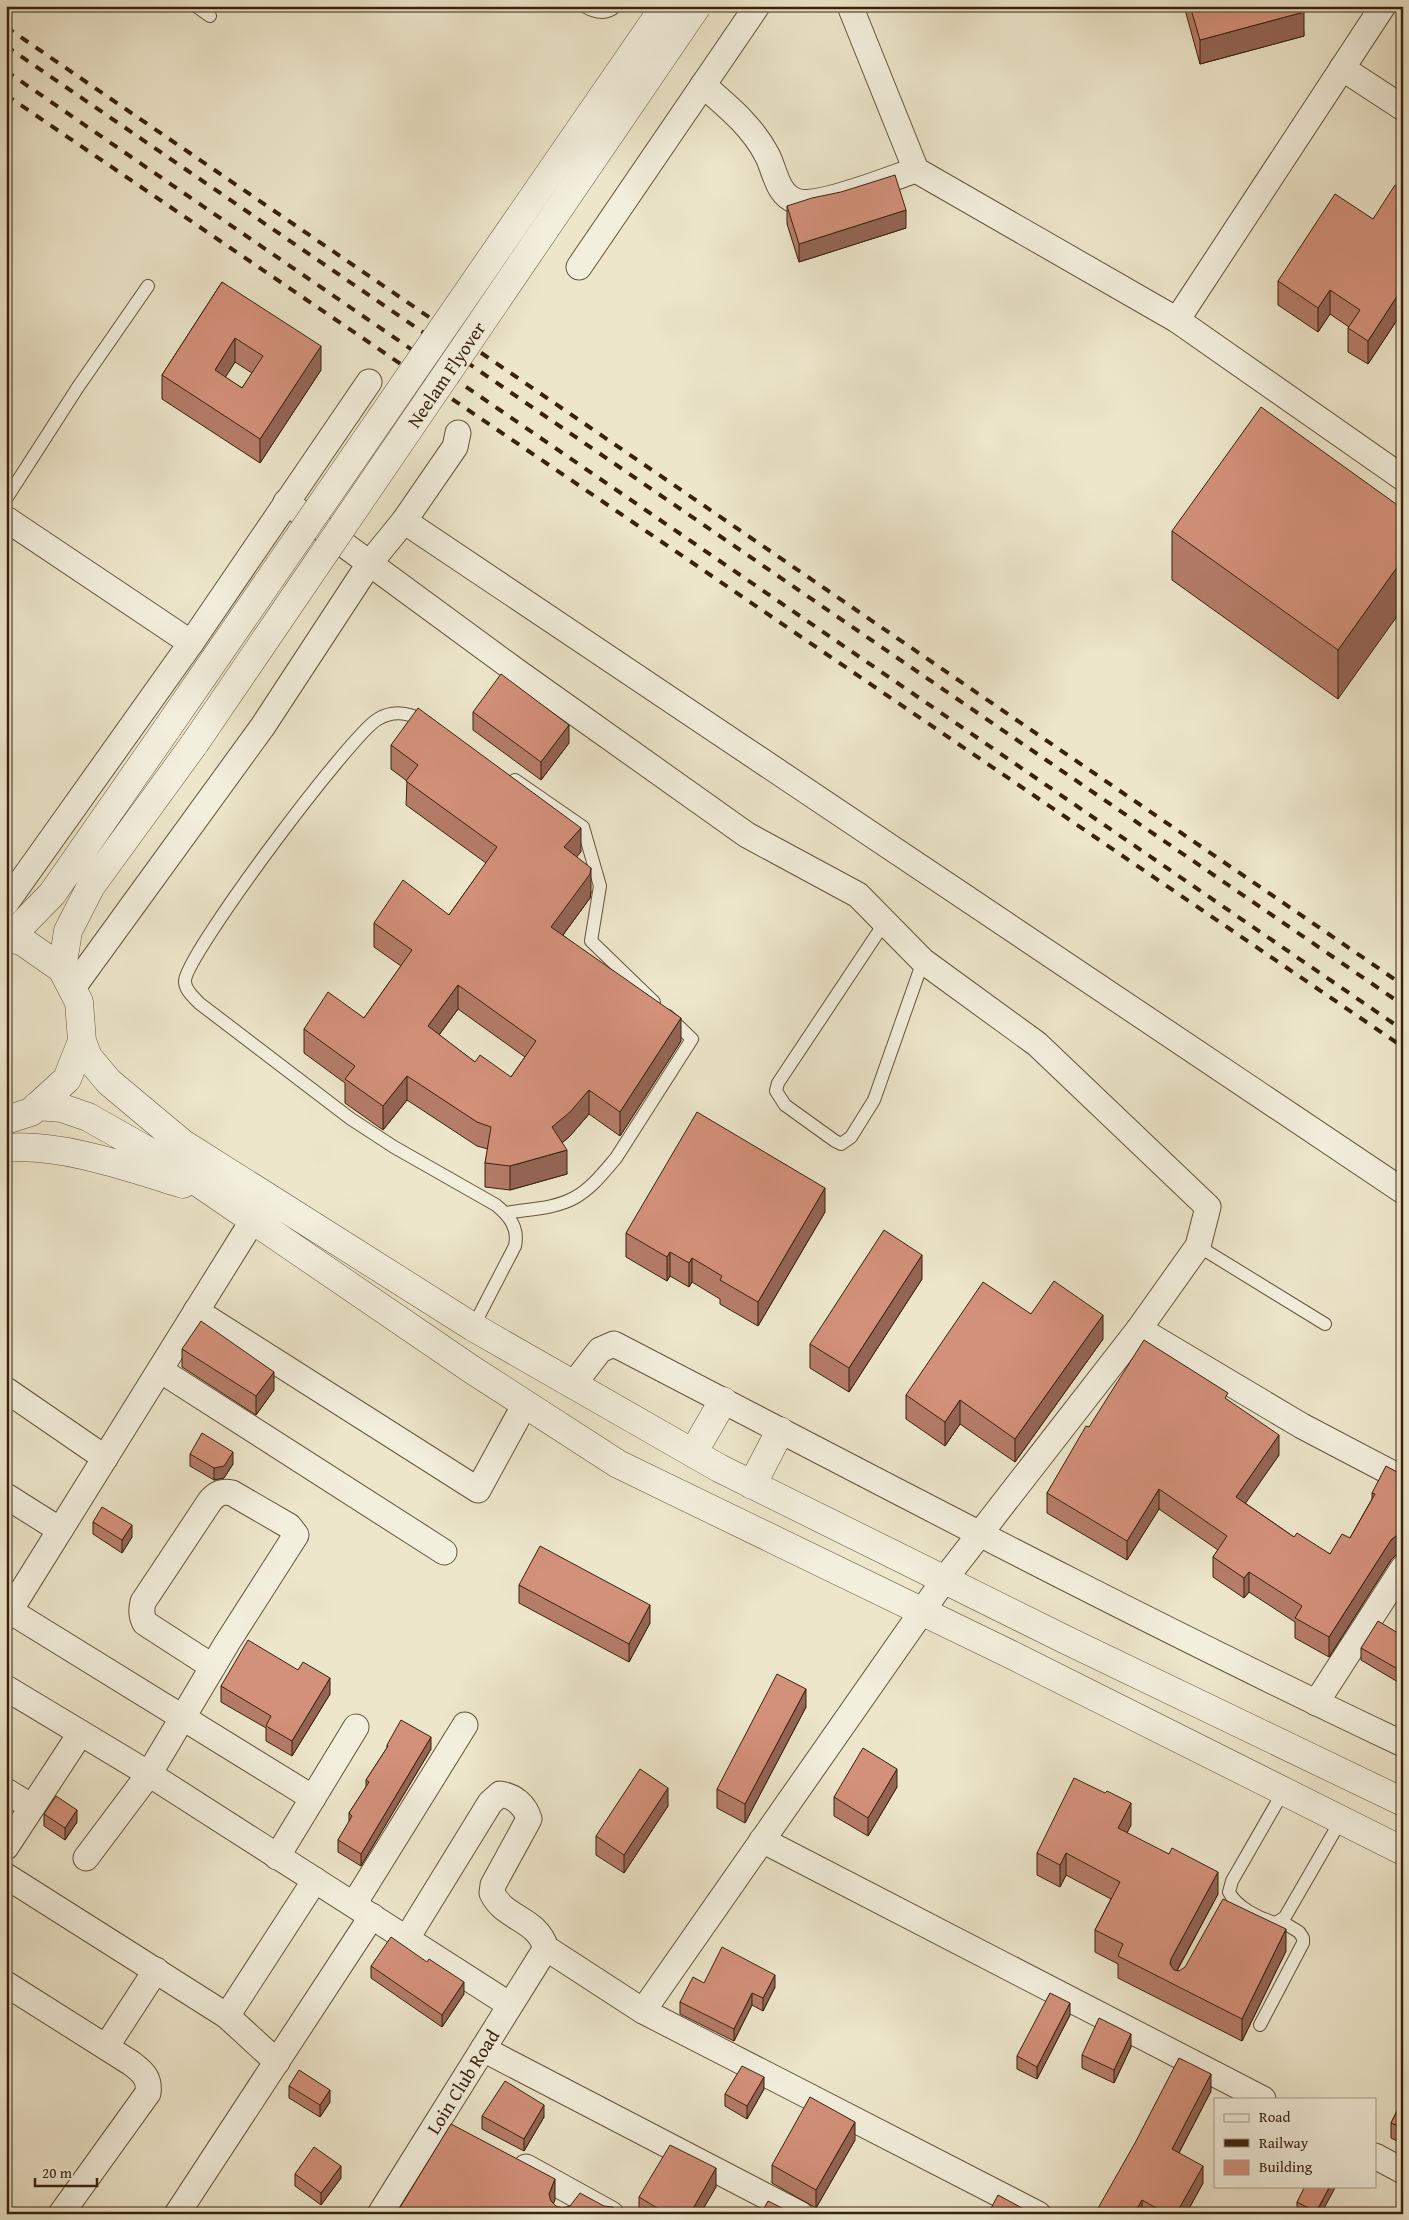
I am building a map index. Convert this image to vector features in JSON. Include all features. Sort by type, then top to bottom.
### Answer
[{"type":"street","name":"Neelam Flyover","points":[[8,938],[52,894],[665,6]]},
{"type":"street","name":"Neelam Flyover","points":[[67,979],[68,931],[91,886],[195,743],[697,6]]},
{"type":"street","points":[[579,267],[757,6]]},
{"type":"street","points":[[850,6],[916,170],[1177,320],[1403,478]]},
{"type":"street","points":[[1177,320],[1342,68],[1365,18],[1383,6]]},
{"type":"street","points":[[1342,68],[1403,108]]},
{"type":"street","points":[[703,85],[754,133],[787,197],[798,202],[818,202],[916,170]]},
{"type":"street","points":[[6,903],[191,643],[369,382]]},
{"type":"street","points":[[67,979],[263,726],[369,564],[404,521],[455,446],[458,433]]},
{"type":"street","points":[[286,502],[527,679],[747,835],[858,894],[923,961],[1037,1044],[1208,1207],[1198,1246],[1139,1329],[944,1580],[643,2011]]},
{"type":"street","points":[[6,519],[191,643]]},
{"type":"street","points":[[404,521],[1403,1191]]},
{"type":"street","points":[[8,938],[22,941],[67,979],[79,1002],[82,1041],[88,1057],[109,1082],[182,1143],[473,1327],[752,1485],[1403,1802]]},
{"type":"street","points":[[6,1120],[31,1112],[67,1079],[82,1041]]},
{"type":"street","points":[[37,1106],[62,1108],[88,1116],[171,1164],[524,1404],[618,1464],[1025,1661],[1403,1851]]},
{"type":"street","points":[[6,1148],[62,1151],[137,1170],[215,1194]]},
{"type":"street","points":[[253,1220],[8,1614],[313,1798]]},
{"type":"street","points":[[196,1311],[478,1490],[524,1404]]},
{"type":"street","points":[[1139,1329],[1302,1426],[1403,1479]]},
{"type":"street","points":[[571,1434],[584,1391],[600,1350],[614,1344],[980,1535],[1316,1703],[1403,1744]]},
{"type":"street","points":[[160,1370],[444,1552]]},
{"type":"street","points":[[6,1390],[105,1458]]},
{"type":"street","points":[[693,1453],[723,1400]]},
{"type":"street","points":[[752,1485],[780,1431]]},
{"type":"street","points":[[86,1858],[148,1774],[212,1667],[296,1535],[289,1526],[232,1494],[224,1492],[216,1494],[210,1501],[143,1602],[141,1609],[145,1623],[212,1667]]},
{"type":"street","points":[[6,1496],[60,1530]]},
{"type":"street","points":[[1316,1703],[1403,1568]]},
{"type":"street","points":[[6,1688],[148,1774],[510,2005]]},
{"type":"street","points":[[177,2214],[277,2062],[465,1725]]},
{"type":"street","points":[[277,1857],[356,1727]]},
{"type":"street","points":[[6,1846],[80,1734]]},
{"type":"street","points":[[6,1790],[32,1807]]},
{"type":"street","points":[[407,1938],[490,1803],[500,1794],[511,1797],[523,1805],[529,1819],[493,1885],[492,1893],[502,1907],[538,1931],[546,1948],[643,2011],[1038,2214]]},
{"type":"street","points":[[762,1840],[1261,2098]]},
{"type":"street","points":[[6,1876],[227,2016],[277,2062]]},
{"type":"street","points":[[227,2016],[315,1880]]},
{"type":"street","name":"Loin Club Road","points":[[380,2214],[447,2126],[483,2049],[546,1948]]},
{"type":"street","points":[[106,2047],[156,1970]]},
{"type":"street","points":[[6,1984],[144,2072],[150,2082],[148,2093],[61,2214]]},
{"type":"street","points":[[483,2049],[800,2214]]},
{"type":"street","points":[[1376,2156],[1403,2170]]},
{"type":"street","points":[[506,2157],[569,2204],[611,2214]]},
{"type":"lane","points":[[196,6],[210,16]]},
{"type":"lane","points":[[584,6],[593,12],[600,12],[612,10],[616,6]]},
{"type":"lane","points":[[6,499],[78,387],[148,286]]},
{"type":"lane","points":[[441,732],[414,714],[402,712],[378,719],[369,726],[317,786],[254,870],[195,957],[185,981],[186,989],[199,1003],[351,1120],[496,1205],[506,1213],[518,1235],[515,1246],[473,1327]]},
{"type":"lane","points":[[502,772],[583,827],[600,886],[591,941],[692,1039],[616,1158],[585,1190],[574,1198],[560,1204],[506,1213]]},
{"type":"lane","points":[[885,922],[778,1083],[776,1091],[785,1105],[841,1144],[851,1138],[874,1100],[923,961]]},
{"type":"lane","points":[[1198,1246],[1325,1324]]},
{"type":"lane","points":[[1220,1909],[1229,1892],[1232,1881],[1283,1792]]},
{"type":"lane","points":[[1229,1892],[1232,1898],[1241,1906],[1270,1922],[1276,1923],[1281,1921],[1341,1820]]},
{"type":"lane","points":[[1260,2025],[1303,1944],[1303,1938],[1299,1932],[1281,1921]]},
{"type":"building","points":[[1190,6],[1302,6],[1304,12],[1200,40]]},
{"type":"building","points":[[895,175],[906,210],[799,244],[787,206]]},
{"type":"building","points":[[1395,185],[1403,190],[1403,287],[1368,341],[1348,328],[1360,310],[1330,290],[1318,308],[1278,281],[1335,194],[1373,219]]},
{"type":"building","points":[[222,282],[321,346],[260,439],[162,375]],"holes":[[[235,338],[263,356],[242,388],[215,370]]]},
{"type":"building","points":[[1261,407],[1403,509],[1403,559],[1338,650],[1172,531]]},
{"type":"building","points":[[501,674],[569,725],[541,762],[473,712]]},
{"type":"building","points":[[418,708],[581,828],[564,847],[591,868],[590,874],[551,927],[681,1018],[620,1112],[589,1090],[570,1112],[552,1127],[567,1150],[510,1166],[485,1163],[491,1127],[477,1122],[407,1076],[383,1106],[345,1079],[355,1066],[304,1029],[328,992],[364,1018],[412,950],[374,923],[403,880],[449,915],[497,847],[406,781],[418,765],[391,745]],"holes":[[[458,985],[536,1041],[511,1077],[480,1055],[475,1062],[428,1026]]]},
{"type":"building","points":[[697,1112],[825,1188],[758,1302],[720,1280],[722,1276],[692,1258],[689,1263],[670,1252],[667,1257],[626,1233]]},
{"type":"building","points":[[884,1230],[922,1255],[849,1368],[810,1344]]},
{"type":"building","points":[[1054,1281],[1103,1315],[1015,1439],[960,1400],[945,1422],[906,1395],[983,1282],[1031,1314]]},
{"type":"building","points":[[201,1321],[274,1372],[256,1396],[182,1349]]},
{"type":"building","points":[[1144,1340],[1228,1393],[1225,1398],[1279,1435],[1236,1497],[1294,1537],[1297,1533],[1330,1554],[1342,1534],[1350,1538],[1375,1494],[1372,1493],[1386,1466],[1403,1473],[1403,1534],[1391,1540],[1329,1637],[1295,1618],[1302,1606],[1249,1572],[1244,1578],[1213,1557],[1227,1536],[1159,1489],[1127,1541],[1047,1493],[1086,1426],[1089,1427]]},
{"type":"building","points":[[202,1433],[233,1452],[224,1466],[214,1468],[190,1454]]},
{"type":"building","points":[[102,1507],[132,1525],[122,1540],[93,1522]]},
{"type":"building","points":[[540,1546],[650,1605],[629,1644],[519,1585]]},
{"type":"building","points":[[1378,1621],[1403,1636],[1403,1672],[1361,1648]]},
{"type":"building","points":[[248,1640],[298,1670],[303,1662],[330,1678],[292,1741],[266,1726],[271,1716],[221,1686]]},
{"type":"building","points":[[777,1674],[806,1689],[745,1804],[717,1789]]},
{"type":"building","points":[[401,1720],[431,1737],[361,1854],[338,1840],[352,1816],[349,1813],[369,1782],[366,1780],[388,1746]]},
{"type":"building","points":[[863,1748],[897,1769],[868,1818],[834,1797]]},
{"type":"building","points":[[640,1769],[668,1788],[624,1855],[596,1836]]},
{"type":"building","points":[[1074,1778],[1131,1803],[1118,1828],[1169,1854],[1172,1848],[1218,1872],[1171,1959],[1170,1964],[1174,1970],[1179,1971],[1185,1967],[1223,1899],[1286,1929],[1242,2019],[1118,1956],[1123,1944],[1095,1930],[1120,1882],[1066,1853],[1060,1865],[1037,1853]]},
{"type":"building","points":[[56,1796],[77,1810],[65,1828],[44,1814]]},
{"type":"building","points":[[391,1937],[427,1962],[429,1959],[464,1982],[442,2015],[371,1966]]},
{"type":"building","points":[[722,1947],[775,1975],[763,1998],[752,1993],[734,2029],[680,2002],[693,1977],[704,1983]]},
{"type":"building","points":[[1050,1993],[1070,2003],[1037,2067],[1017,2056]]},
{"type":"building","points":[[1099,2018],[1131,2034],[1114,2070],[1082,2055]]},
{"type":"building","points":[[1179,2058],[1211,2074],[1172,2149],[1203,2166],[1176,2214],[1167,2214],[1142,2200],[1134,2214],[1104,2214],[1097,2210],[1135,2143]]},
{"type":"building","points":[[742,2066],[764,2077],[747,2106],[725,2094]]},
{"type":"building","points":[[299,2070],[330,2090],[320,2105],[289,2086]]},
{"type":"building","points":[[505,2081],[544,2105],[524,2139],[482,2116]]},
{"type":"building","points":[[810,2097],[855,2122],[816,2190],[772,2165]]},
{"type":"building","points":[[1403,2099],[1403,2128],[1391,2123]]},
{"type":"building","points":[[451,2124],[555,2179],[549,2194],[551,2201],[556,2206],[562,2208],[570,2206],[580,2193],[604,2206],[613,2207],[609,2214],[545,2214],[541,2212],[539,2214],[396,2214]]},
{"type":"building","points":[[670,2145],[716,2168],[690,2214],[667,2214],[639,2197]]},
{"type":"building","points":[[314,2147],[341,2166],[321,2193],[295,2174]]},
{"type":"building","points":[[1304,2188],[1329,2188],[1316,2212],[1297,2202]]},
{"type":"building","points":[[998,2195],[1033,2214],[988,2214]]},
{"type":"building","points":[[768,2201],[794,2214],[761,2214]]},
{"type":"railway","points":[[6,27],[1403,985]]},
{"type":"railway","points":[[6,46],[1403,1005]]},
{"type":"railway","points":[[6,71],[1403,1030]]},
{"type":"railway","points":[[6,95],[1403,1047]]}]
